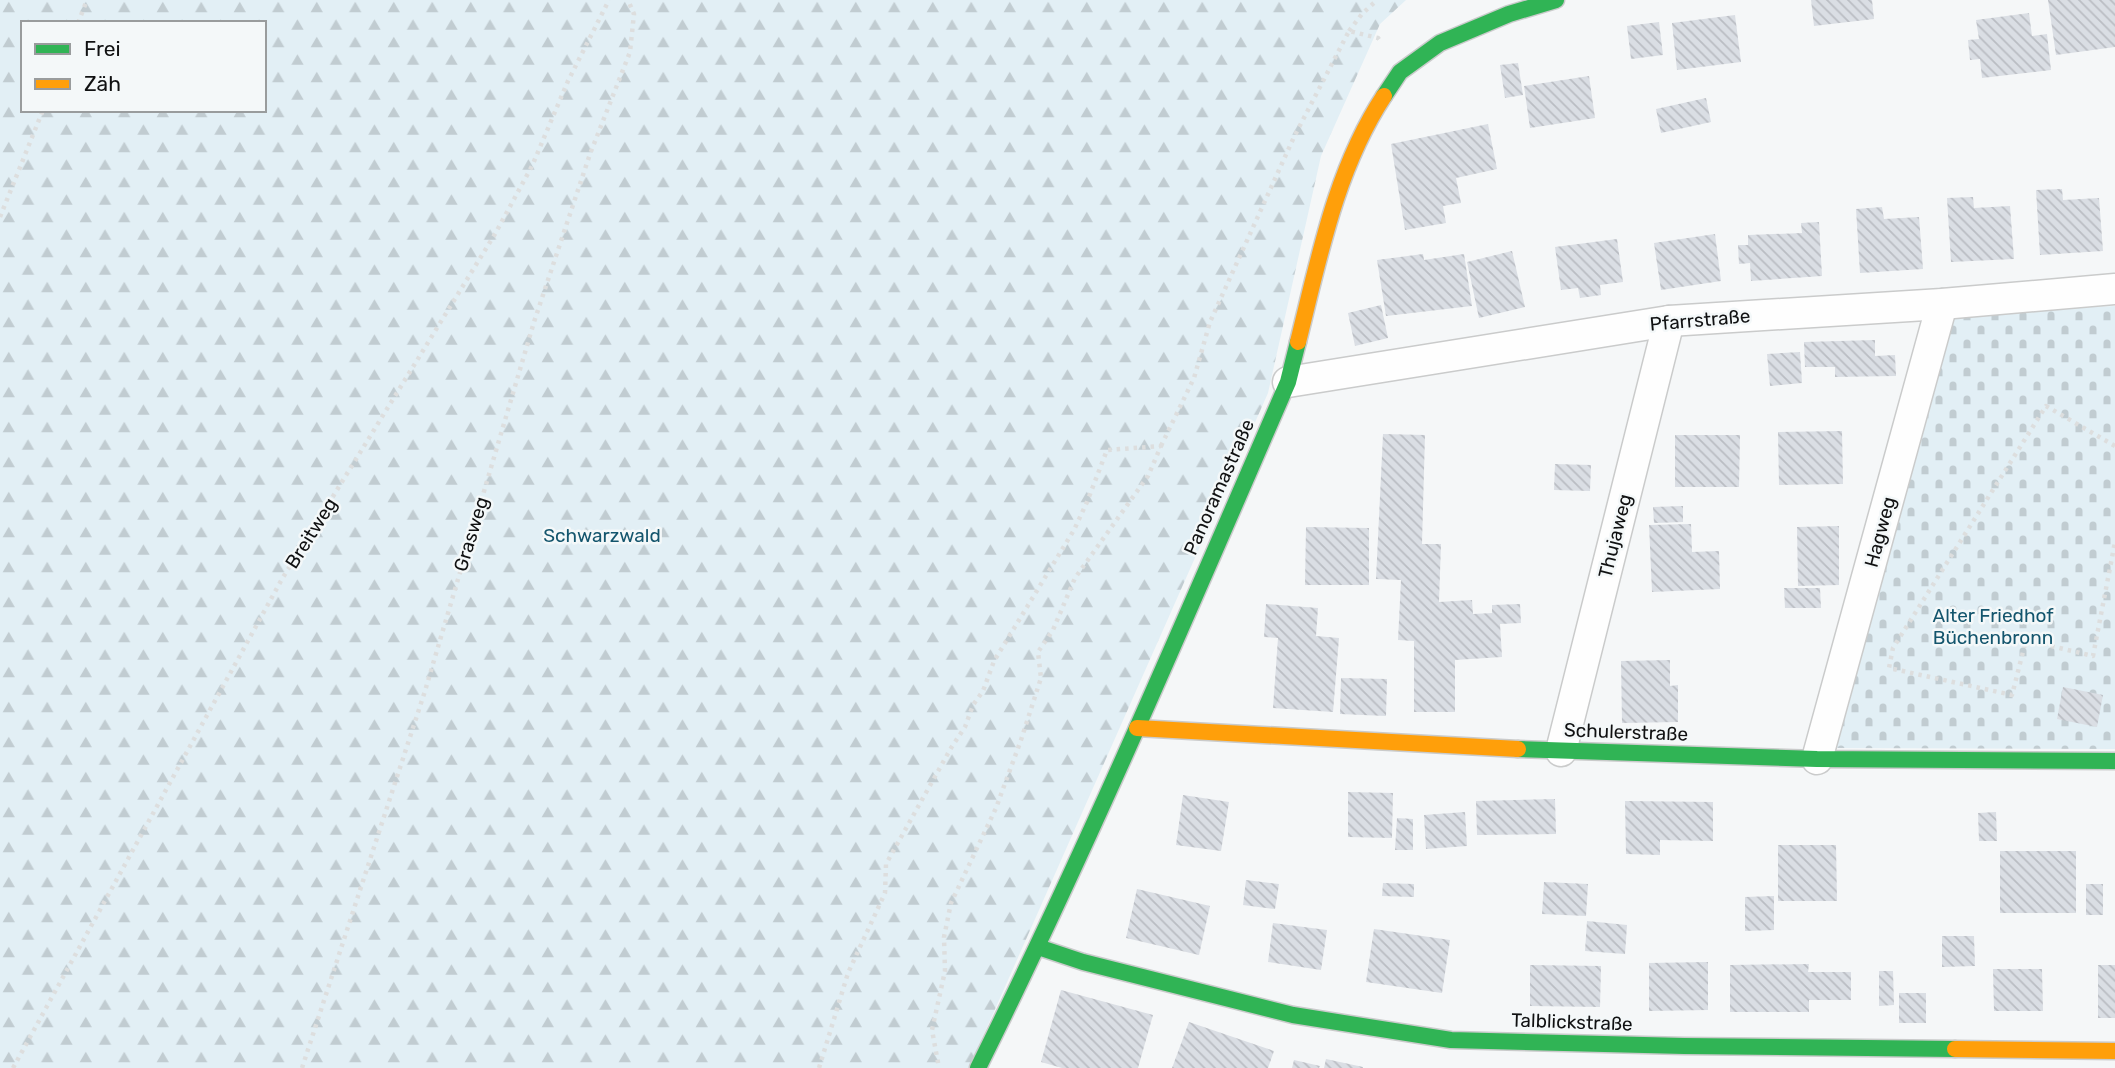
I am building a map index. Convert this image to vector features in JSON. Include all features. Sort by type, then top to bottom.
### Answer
[{"type":"street","name":"Panoramastraße","points":[[978,1068],[1038,947],[1137,728],[1288,382],[1328,220],[1365,125],[1400,72],[1440,43],[1509,14],[1556,0]]},
{"type":"street","name":"Pfarrstraße","points":[[1288,382],[1669,320],[1942,304],[2115,289]]},
{"type":"street","name":"Hagweg","points":[[1817,759],[1942,304]]},
{"type":"street","name":"Thujaweg","points":[[1561,751],[1669,320]]},
{"type":"street","name":"Schulerstraße","points":[[1137,728],[1561,751],[1817,759],[2115,761]]},
{"type":"street","name":"Talblickstraße","points":[[1038,947],[1083,962],[1293,1015],[1451,1040],[1684,1046],[2115,1051]]},
{"type":"path","points":[[79,21],[87,0]]},
{"type":"path","name":"Breitweg","points":[[13,1068],[282,579],[495,234],[532,166],[568,81],[609,0]]},
{"type":"path","name":"Grasweg","points":[[302,1068],[425,691],[534,322],[590,155],[630,52],[634,14],[628,0]]},
{"type":"path","points":[[939,1068],[932,1030],[945,971],[944,937],[950,903],[996,808],[1021,740],[1041,678],[1038,652],[1054,630],[1075,578],[1148,476],[1194,378],[1210,322],[1288,149],[1349,31],[1377,0]]},
{"type":"path","points":[[1349,31],[1378,38],[1400,72]]},
{"type":"path","points":[[0,217],[42,112]]},
{"type":"path","points":[[2115,446],[2046,406],[1894,648],[1889,668],[2012,695],[2026,640],[2093,656],[2115,542]]},
{"type":"path","points":[[819,1068],[848,973],[885,893],[886,864],[965,727],[998,653],[1074,530],[1107,450],[1161,446]]},
{"type":"green space","name":"Schwarzwald","points":[[0,0],[1406,0],[1380,24],[1321,156],[1268,393],[969,1068],[0,1068]]},
{"type":"green space","name":"Alter Friedhof Büchenbronn","points":[[2115,306],[2115,749],[1832,748],[1954,313]]},
{"type":"building","points":[[1811,0],[1872,0],[1874,19],[1814,26]]},
{"type":"building","points":[[2048,0],[2115,0],[2115,47],[2056,55]]},
{"type":"building","points":[[2029,13],[2032,36],[2047,34],[2051,70],[1982,78],[1980,59],[1970,60],[1968,40],[1979,39],[1976,20]]},
{"type":"building","points":[[1735,15],[1741,62],[1677,70],[1672,23]]},
{"type":"building","points":[[1659,22],[1663,55],[1631,59],[1627,26]]},
{"type":"building","points":[[1518,63],[1523,95],[1505,98],[1500,65]]},
{"type":"building","points":[[1589,76],[1595,118],[1530,128],[1524,86]]},
{"type":"building","points":[[1706,98],[1711,122],[1661,133],[1656,109]]},
{"type":"building","points":[[1488,124],[1497,169],[1456,178],[1461,203],[1443,206],[1446,223],[1405,230],[1391,144]]},
{"type":"building","points":[[2062,189],[2063,200],[2099,198],[2103,251],[2040,255],[2036,190]]},
{"type":"building","points":[[1973,197],[1974,208],[2010,206],[2014,259],[1951,262],[1947,198]]},
{"type":"building","points":[[1882,207],[1884,219],[1919,217],[1923,269],[1860,273],[1856,209]]},
{"type":"building","points":[[1819,222],[1822,276],[1751,281],[1750,263],[1739,264],[1738,245],[1748,245],[1748,235],[1802,233],[1801,223]]},
{"type":"building","points":[[1715,234],[1721,281],[1661,290],[1654,243]]},
{"type":"building","points":[[1617,239],[1623,282],[1600,285],[1601,295],[1580,298],[1578,288],[1561,290],[1555,247]]},
{"type":"building","points":[[1512,251],[1525,307],[1479,318],[1467,262]]},
{"type":"building","points":[[1423,254],[1424,260],[1464,254],[1472,306],[1386,316],[1377,260]]},
{"type":"building","points":[[1381,305],[1388,338],[1355,346],[1348,313]]},
{"type":"building","points":[[1875,340],[1875,356],[1895,355],[1896,376],[1835,377],[1835,367],[1805,367],[1804,342]]},
{"type":"building","points":[[1800,352],[1802,383],[1770,386],[1767,354]]},
{"type":"building","points":[[1842,431],[1843,484],[1779,485],[1778,432]]},
{"type":"building","points":[[1383,434],[1425,435],[1422,544],[1441,544],[1439,602],[1472,600],[1473,614],[1492,613],[1492,605],[1520,604],[1521,623],[1500,624],[1502,657],[1455,660],[1455,712],[1414,712],[1414,641],[1398,640],[1401,580],[1376,579]]},
{"type":"building","points":[[1675,435],[1740,435],[1739,487],[1675,487]]},
{"type":"building","points":[[1555,464],[1591,465],[1590,491],[1554,490]]},
{"type":"building","points":[[1683,506],[1683,522],[1654,523],[1653,507]]},
{"type":"building","points":[[1691,524],[1692,552],[1719,551],[1720,589],[1652,592],[1649,525]]},
{"type":"building","points":[[1839,526],[1839,585],[1798,586],[1797,527]]},
{"type":"building","points":[[1306,527],[1369,528],[1369,585],[1305,585]]},
{"type":"building","points":[[1784,588],[1820,588],[1821,608],[1785,608]]},
{"type":"building","points":[[1266,604],[1318,608],[1316,636],[1339,638],[1333,712],[1273,708],[1278,638],[1264,637]]},
{"type":"building","points":[[1670,660],[1670,686],[1678,685],[1678,722],[1622,723],[1621,661]]},
{"type":"building","points":[[1341,678],[1387,679],[1386,716],[1340,714]]},
{"type":"building","points":[[2063,687],[2103,695],[2097,727],[2057,719]]},
{"type":"building","points":[[1348,792],[1393,793],[1392,838],[1348,837]]},
{"type":"building","points":[[1183,795],[1229,802],[1221,851],[1176,845]]},
{"type":"building","points":[[1555,799],[1556,834],[1477,835],[1476,801]]},
{"type":"building","points":[[1625,801],[1713,802],[1713,841],[1660,840],[1660,855],[1626,854]]},
{"type":"building","points":[[1465,812],[1467,846],[1426,849],[1424,815]]},
{"type":"building","points":[[1996,812],[1997,841],[1979,841],[1978,813]]},
{"type":"building","points":[[1397,818],[1413,819],[1413,850],[1395,850]]},
{"type":"building","points":[[1778,845],[1836,845],[1837,901],[1778,901]]},
{"type":"building","points":[[2000,851],[2076,851],[2076,913],[2000,913]]},
{"type":"building","points":[[1246,880],[1279,884],[1275,909],[1243,905]]},
{"type":"building","points":[[1544,882],[1588,884],[1586,916],[1542,914]]},
{"type":"building","points":[[1383,883],[1414,884],[1414,897],[1382,896]]},
{"type":"building","points":[[2086,884],[2103,884],[2103,915],[2086,915]]},
{"type":"building","points":[[1137,889],[1210,906],[1199,955],[1126,938]]},
{"type":"building","points":[[1774,896],[1774,930],[1745,931],[1745,897]]},
{"type":"building","points":[[1587,921],[1627,925],[1625,954],[1585,951]]},
{"type":"building","points":[[1273,923],[1327,930],[1321,970],[1268,962]]},
{"type":"building","points":[[1374,929],[1450,940],[1442,993],[1366,982]]},
{"type":"building","points":[[1942,936],[1974,936],[1975,966],[1942,967]]},
{"type":"building","points":[[1708,962],[1708,1010],[1649,1011],[1649,963]]},
{"type":"building","points":[[1809,964],[1808,972],[1851,972],[1851,1000],[1809,1000],[1809,1012],[1730,1012],[1730,965]]},
{"type":"building","points":[[1530,965],[1601,966],[1600,1007],[1530,1006]]},
{"type":"building","points":[[2098,965],[2115,965],[2115,1018],[2098,1018]]},
{"type":"building","points":[[1993,969],[2042,969],[2043,1011],[1994,1011]]},
{"type":"building","points":[[1879,971],[1893,971],[1894,1005],[1879,1006]]},
{"type":"building","points":[[1061,990],[1153,1015],[1138,1068],[1062,1068],[1041,1062]]},
{"type":"building","points":[[1899,993],[1926,993],[1926,1023],[1899,1023]]},
{"type":"building","points":[[1189,1022],[1274,1051],[1268,1068],[1172,1068]]},
{"type":"building","points":[[1326,1059],[1363,1067],[1363,1068],[1324,1068]]},
{"type":"building","points":[[1294,1060],[1320,1066],[1292,1068]]},
{"type":"traffic: fast","points":[[1384,96],[1400,72],[1440,43],[1509,14],[1556,0]]},
{"type":"traffic: fast","points":[[978,1068],[1060,898],[1176,641],[1288,382],[1298,342]]},
{"type":"traffic: fast","points":[[1518,749],[1817,759],[2115,761]]},
{"type":"traffic: fast","points":[[1038,947],[1083,962],[1293,1015],[1451,1040],[1955,1049]]},
{"type":"traffic: slow","points":[[1298,342],[1341,184],[1367,124],[1384,96]]},
{"type":"traffic: slow","points":[[1137,728],[1518,749]]},
{"type":"traffic: slow","points":[[1955,1049],[2115,1051]]}]
